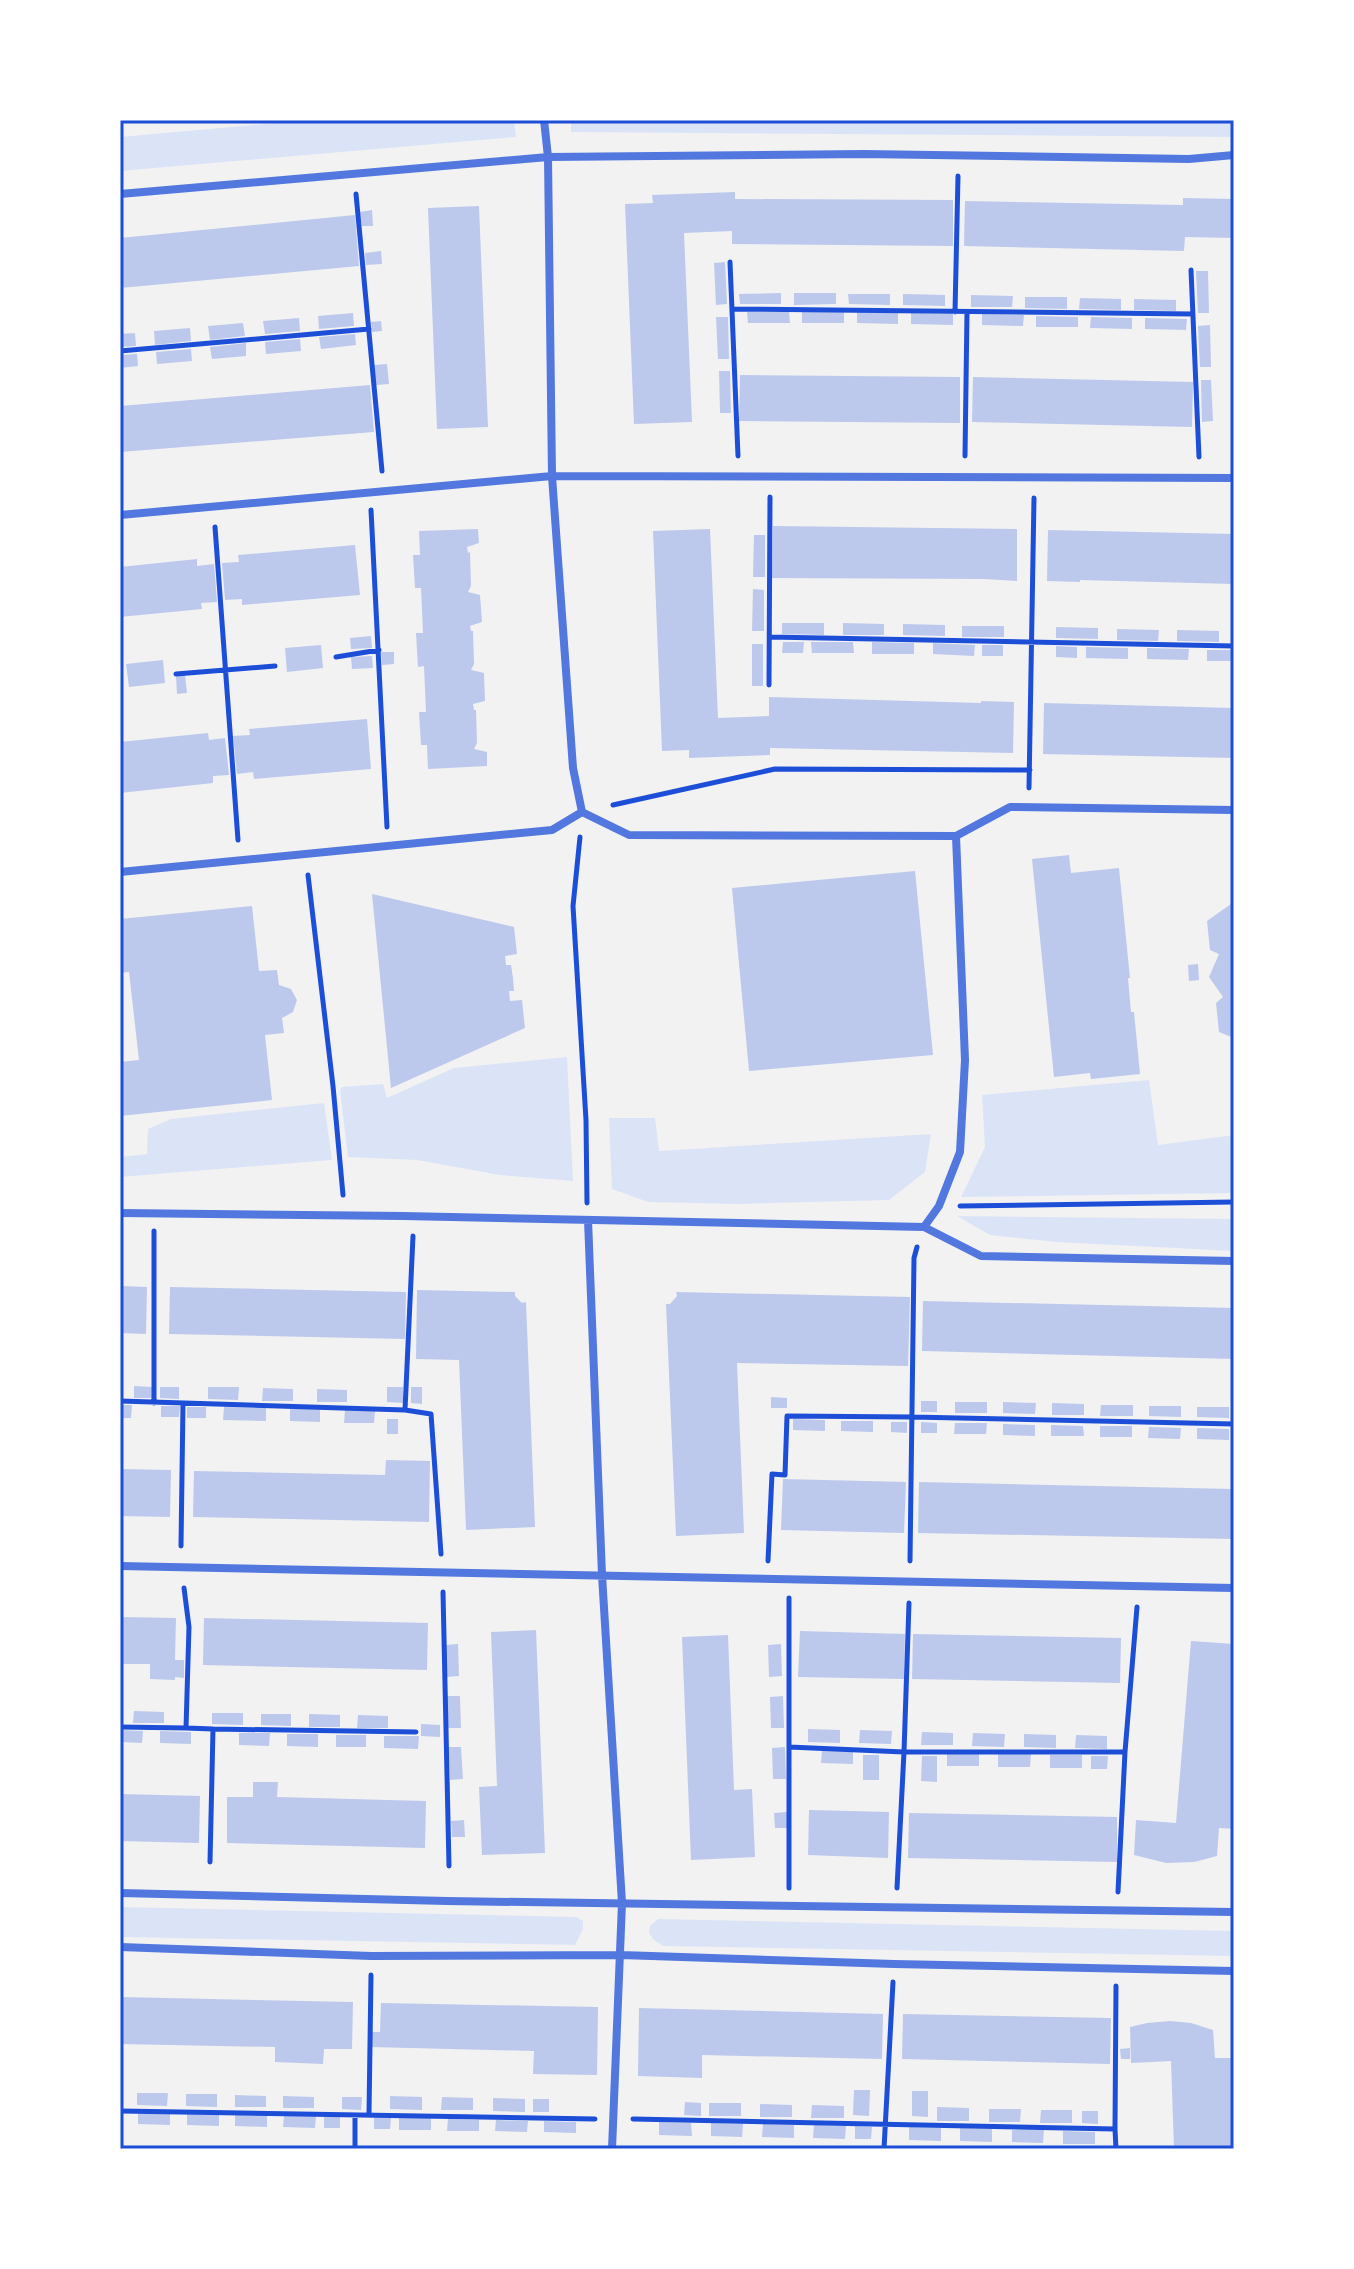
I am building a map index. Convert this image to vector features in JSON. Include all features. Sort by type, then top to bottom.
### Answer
[{"type":"street","points":[[544,120],[548,157],[552,476],[573,768],[582,812]]},
{"type":"street","points":[[120,194],[548,157],[959,155],[1189,159],[1234,155]]},
{"type":"street","points":[[120,515],[552,476],[1234,478]]},
{"type":"street","points":[[582,812],[629,835],[956,836],[1010,807],[1234,810]]},
{"type":"street","points":[[120,872],[552,830],[582,812]]},
{"type":"street","points":[[924,1227],[939,1206],[960,1152],[964,1082],[956,836]]},
{"type":"street","points":[[120,1213],[924,1227],[981,1256],[1234,1261]]},
{"type":"street","points":[[588,1220],[602,1575],[622,1903],[612,2149]]},
{"type":"street","points":[[120,1566],[1234,1588]]},
{"type":"street","points":[[120,1893],[447,1901],[1234,1912]]},
{"type":"street","points":[[120,1947],[371,1956],[621,1955],[1234,1971]]},
{"type":"path","points":[[955,312],[959,155]]},
{"type":"path","points":[[354,173],[383,492]]},
{"type":"path","points":[[730,262],[739,477]]},
{"type":"path","points":[[1191,270],[1199,478]]},
{"type":"path","points":[[733,309],[1193,314]]},
{"type":"path","points":[[964,477],[967,312]]},
{"type":"path","points":[[120,351],[369,329]]},
{"type":"path","points":[[769,685],[770,476]]},
{"type":"path","points":[[1029,807],[1035,478]]},
{"type":"path","points":[[370,493],[388,846]]},
{"type":"path","points":[[213,508],[239,861]]},
{"type":"path","points":[[770,637],[1234,646]]},
{"type":"path","points":[[336,657],[379,650]]},
{"type":"path","points":[[176,674],[275,666]]},
{"type":"path","points":[[588,1220],[586,1120],[573,906],[582,812],[775,769],[1030,770]]},
{"type":"path","points":[[306,854],[345,1215]]},
{"type":"path","points":[[939,1206],[1234,1202]]},
{"type":"path","points":[[154,1214],[154,1403]]},
{"type":"path","points":[[405,1410],[414,1217]]},
{"type":"path","points":[[896,1907],[909,1580],[914,1258],[924,1227]]},
{"type":"path","points":[[120,1401],[405,1410],[431,1414],[442,1572],[449,1866]]},
{"type":"path","points":[[183,1403],[181,1567],[189,1627],[186,1728]]},
{"type":"path","points":[[768,1578],[772,1474],[785,1475],[787,1416],[1234,1424]]},
{"type":"path","points":[[789,1579],[789,1905]]},
{"type":"path","points":[[1117,1910],[1125,1752],[1139,1586]]},
{"type":"path","points":[[120,1727],[416,1732]]},
{"type":"path","points":[[210,1862],[213,1729]]},
{"type":"path","points":[[789,1747],[904,1752],[1125,1752]]},
{"type":"path","points":[[369,2114],[371,1956]]},
{"type":"path","points":[[884,2149],[894,1964]]},
{"type":"path","points":[[1115,2129],[1116,1967]]},
{"type":"path","points":[[355,2115],[355,2149]]},
{"type":"shaded area","points":[[309,120],[514,120],[516,137],[120,171],[120,137]]},
{"type":"shaded area","points":[[571,120],[1234,120],[1234,137],[571,132]]},
{"type":"shaded area","points":[[567,1057],[573,1181],[500,1175],[417,1160],[348,1157],[342,1087],[383,1084],[387,1098],[454,1068]]},
{"type":"shaded area","points":[[1149,1080],[1158,1145],[1234,1135],[1234,1193],[961,1197],[985,1147],[982,1095]]},
{"type":"shaded area","points":[[324,1103],[332,1160],[120,1177],[120,1157],[147,1154],[148,1129],[171,1119]]},
{"type":"shaded area","points":[[609,1118],[655,1118],[659,1151],[931,1134],[925,1172],[889,1200],[738,1204],[648,1202],[612,1189]]},
{"type":"shaded area","points":[[957,1216],[1234,1219],[1234,1251],[1056,1242],[990,1235]]},
{"type":"shaded area","points":[[120,1907],[576,1917],[583,1921],[583,1929],[575,1945],[120,1937]]},
{"type":"shaded area","points":[[658,1919],[1234,1931],[1234,1956],[663,1946],[649,1933],[650,1926]]},
{"type":"building","points":[[735,192],[735,199],[953,200],[953,246],[732,244],[732,231],[684,233],[692,422],[634,424],[625,204],[653,203],[652,195]]},
{"type":"building","points":[[1183,198],[1234,199],[1234,238],[1185,237],[1184,251],[964,246],[965,201],[1183,205]]},
{"type":"building","points":[[479,206],[488,427],[437,429],[428,208]]},
{"type":"building","points":[[372,210],[373,226],[362,226],[360,212]]},
{"type":"building","points":[[355,215],[359,266],[120,288],[120,238]]},
{"type":"building","points":[[381,251],[382,264],[366,265],[365,253]]},
{"type":"building","points":[[725,262],[727,304],[716,305],[714,263]]},
{"type":"building","points":[[1196,271],[1208,271],[1209,313],[1198,313]]},
{"type":"building","points":[[781,293],[781,304],[740,304],[739,294]]},
{"type":"building","points":[[794,293],[836,293],[836,304],[794,305]]},
{"type":"building","points":[[848,294],[890,294],[890,305],[849,304]]},
{"type":"building","points":[[903,294],[945,295],[945,306],[903,305]]},
{"type":"building","points":[[971,295],[1013,296],[1012,307],[971,307]]},
{"type":"building","points":[[1025,297],[1067,297],[1067,309],[1025,308]]},
{"type":"building","points":[[1080,298],[1121,299],[1121,310],[1079,309]]},
{"type":"building","points":[[1134,299],[1176,300],[1176,311],[1134,310]]},
{"type":"building","points":[[747,312],[789,312],[790,323],[748,323]]},
{"type":"building","points":[[802,312],[844,312],[844,323],[802,323]]},
{"type":"building","points":[[857,312],[898,313],[898,324],[857,323]]},
{"type":"building","points":[[353,313],[354,326],[319,329],[318,316]]},
{"type":"building","points":[[911,313],[953,314],[953,325],[911,324]]},
{"type":"building","points":[[982,314],[1024,315],[1023,326],[982,325]]},
{"type":"building","points":[[1036,316],[1078,317],[1078,327],[1036,327]]},
{"type":"building","points":[[716,317],[728,317],[729,359],[718,359]]},
{"type":"building","points":[[1091,317],[1132,318],[1132,329],[1090,328]]},
{"type":"building","points":[[299,318],[300,331],[265,334],[263,321]]},
{"type":"building","points":[[1145,318],[1187,319],[1186,330],[1145,329]]},
{"type":"building","points":[[381,321],[382,331],[372,332],[371,322]]},
{"type":"building","points":[[243,323],[245,336],[210,340],[208,326]]},
{"type":"building","points":[[1210,325],[1211,367],[1200,367],[1198,326]]},
{"type":"building","points":[[190,328],[191,341],[155,345],[154,331]]},
{"type":"building","points":[[135,333],[136,346],[120,347],[120,334]]},
{"type":"building","points":[[355,334],[356,345],[321,349],[319,337]]},
{"type":"building","points":[[300,339],[301,351],[266,354],[265,342]]},
{"type":"building","points":[[246,343],[246,356],[212,359],[210,347]]},
{"type":"building","points":[[191,349],[192,361],[157,364],[156,352]]},
{"type":"building","points":[[137,354],[138,366],[120,368],[120,355]]},
{"type":"building","points":[[387,364],[389,384],[376,385],[374,365]]},
{"type":"building","points":[[719,371],[730,371],[731,413],[720,413]]},
{"type":"building","points":[[740,375],[960,377],[960,423],[739,421]]},
{"type":"building","points":[[973,377],[1193,382],[1192,427],[972,422]]},
{"type":"building","points":[[1201,380],[1211,380],[1213,421],[1202,422]]},
{"type":"building","points":[[370,385],[374,432],[120,452],[120,406]]},
{"type":"building","points":[[773,526],[1017,529],[1017,581],[772,578]]},
{"type":"building","points":[[478,529],[479,543],[467,547],[470,552],[471,586],[468,592],[480,595],[482,622],[470,626],[473,631],[474,664],[471,670],[484,673],[485,701],[473,704],[477,743],[474,749],[487,752],[487,766],[428,769],[427,745],[421,745],[419,712],[426,712],[424,666],[418,667],[416,633],[423,633],[421,588],[415,588],[413,555],[420,555],[419,531]]},
{"type":"building","points":[[710,529],[718,718],[769,716],[769,697],[1014,702],[1013,753],[770,748],[770,755],[689,758],[689,750],[662,751],[653,531]]},
{"type":"building","points":[[1048,530],[1234,534],[1234,584],[1047,581]]},
{"type":"building","points":[[754,535],[765,535],[765,577],[753,577]]},
{"type":"building","points":[[355,545],[360,595],[242,605],[242,599],[225,600],[222,563],[239,562],[238,555]]},
{"type":"building","points":[[197,559],[197,566],[214,564],[217,602],[201,603],[202,609],[120,617],[120,567]]},
{"type":"building","points":[[753,589],[764,590],[764,631],[752,631]]},
{"type":"building","points":[[782,623],[824,623],[824,635],[782,634]]},
{"type":"building","points":[[843,623],[884,624],[884,635],[843,635]]},
{"type":"building","points":[[903,624],[945,625],[945,636],[903,635]]},
{"type":"building","points":[[962,626],[1004,626],[1004,637],[962,637]]},
{"type":"building","points":[[1056,627],[1098,628],[1098,639],[1056,638]]},
{"type":"building","points":[[1117,629],[1159,630],[1158,641],[1117,640]]},
{"type":"building","points":[[1177,630],[1219,631],[1219,642],[1177,641]]},
{"type":"building","points":[[371,636],[372,648],[351,649],[350,638]]},
{"type":"building","points":[[783,642],[804,642],[803,653],[782,653]]},
{"type":"building","points":[[811,642],[853,642],[854,653],[812,653]]},
{"type":"building","points":[[872,642],[914,643],[914,654],[872,654]]},
{"type":"building","points":[[933,643],[975,645],[974,656],[933,654]]},
{"type":"building","points":[[752,644],[763,644],[763,686],[752,686]]},
{"type":"building","points":[[321,645],[323,668],[287,672],[285,648]]},
{"type":"building","points":[[982,645],[1003,645],[1003,656],[982,656]]},
{"type":"building","points":[[1056,646],[1077,647],[1077,658],[1056,657]]},
{"type":"building","points":[[1086,647],[1128,648],[1128,659],[1086,658]]},
{"type":"building","points":[[1147,648],[1189,649],[1188,660],[1147,659]]},
{"type":"building","points":[[1207,650],[1234,650],[1234,661],[1207,661]]},
{"type":"building","points":[[381,652],[394,652],[394,664],[382,665]]},
{"type":"building","points":[[372,656],[373,668],[352,669],[351,657]]},
{"type":"building","points":[[163,660],[165,683],[129,687],[126,664]]},
{"type":"building","points":[[185,675],[187,693],[177,694],[176,676]]},
{"type":"building","points":[[1044,703],[1234,708],[1234,758],[1043,754]]},
{"type":"building","points":[[367,719],[371,769],[254,779],[253,772],[237,774],[233,736],[250,735],[249,729]]},
{"type":"building","points":[[208,733],[209,740],[225,738],[229,775],[213,776],[213,783],[120,793],[120,742]]},
{"type":"building","points":[[1069,855],[1071,873],[1119,868],[1131,1012],[1134,1012],[1140,1074],[1091,1079],[1090,1073],[1054,1077],[1032,859]]},
{"type":"building","points":[[915,871],[933,1055],[749,1071],[732,888]]},
{"type":"building","points":[[372,894],[514,927],[517,954],[505,956],[506,965],[511,965],[513,978],[514,991],[509,991],[510,1001],[522,1000],[525,1028],[391,1088]]},
{"type":"building","points":[[1231,904],[1234,906],[1234,1038],[1219,1032],[1216,1003],[1223,997],[1209,977],[1219,954],[1210,950],[1207,921]]},
{"type":"building","points":[[252,906],[259,971],[277,970],[279,985],[291,989],[297,1000],[293,1012],[282,1018],[284,1033],[265,1035],[272,1100],[120,1116],[120,1062],[139,1060],[129,972],[120,973],[120,919]]},
{"type":"building","points":[[1198,964],[1199,980],[1189,981],[1188,965]]},
{"type":"building","points":[[120,1286],[147,1287],[146,1334],[120,1333]]},
{"type":"building","points":[[170,1287],[406,1292],[405,1339],[169,1334]]},
{"type":"building","points":[[417,1290],[515,1292],[522,1303],[526,1302],[535,1527],[466,1530],[459,1360],[416,1359]]},
{"type":"building","points":[[676,1292],[910,1297],[908,1366],[737,1363],[744,1533],[676,1536],[666,1304],[677,1296]]},
{"type":"building","points":[[923,1301],[1234,1308],[1234,1359],[922,1351]]},
{"type":"building","points":[[134,1386],[152,1387],[152,1398],[134,1398]]},
{"type":"building","points":[[160,1387],[179,1387],[179,1399],[160,1398]]},
{"type":"building","points":[[208,1387],[239,1387],[238,1400],[208,1399]]},
{"type":"building","points":[[387,1387],[403,1387],[403,1403],[387,1402]]},
{"type":"building","points":[[411,1387],[422,1387],[422,1404],[411,1403]]},
{"type":"building","points":[[263,1388],[293,1389],[293,1401],[262,1401]]},
{"type":"building","points":[[317,1389],[347,1390],[347,1402],[317,1402]]},
{"type":"building","points":[[771,1397],[787,1398],[787,1408],[771,1408]]},
{"type":"building","points":[[921,1401],[937,1401],[937,1412],[921,1412]]},
{"type":"building","points":[[955,1402],[987,1402],[987,1413],[955,1413]]},
{"type":"building","points":[[1003,1402],[1036,1403],[1035,1414],[1003,1413]]},
{"type":"building","points":[[1052,1403],[1084,1404],[1084,1415],[1052,1415]]},
{"type":"building","points":[[120,1405],[132,1405],[131,1418],[120,1418]]},
{"type":"building","points":[[1101,1405],[1133,1405],[1133,1416],[1100,1416]]},
{"type":"building","points":[[161,1406],[180,1406],[179,1417],[161,1417]]},
{"type":"building","points":[[1149,1406],[1181,1406],[1181,1417],[1149,1416]]},
{"type":"building","points":[[187,1407],[206,1407],[206,1418],[187,1418]]},
{"type":"building","points":[[224,1407],[266,1408],[266,1421],[223,1420]]},
{"type":"building","points":[[1197,1407],[1229,1407],[1229,1418],[1197,1417]]},
{"type":"building","points":[[290,1409],[320,1409],[320,1422],[290,1421]]},
{"type":"building","points":[[345,1410],[375,1411],[374,1423],[344,1423]]},
{"type":"building","points":[[387,1419],[398,1419],[398,1434],[387,1434]]},
{"type":"building","points":[[793,1419],[825,1420],[825,1431],[793,1430]]},
{"type":"building","points":[[841,1421],[873,1421],[873,1432],[841,1431]]},
{"type":"building","points":[[891,1422],[907,1422],[907,1433],[891,1432]]},
{"type":"building","points":[[921,1422],[937,1423],[937,1433],[921,1433]]},
{"type":"building","points":[[955,1423],[987,1423],[986,1434],[954,1434]]},
{"type":"building","points":[[1003,1424],[1035,1425],[1035,1436],[1003,1435]]},
{"type":"building","points":[[1051,1425],[1083,1426],[1084,1436],[1051,1436]]},
{"type":"building","points":[[1100,1426],[1132,1426],[1132,1437],[1100,1437]]},
{"type":"building","points":[[1149,1427],[1181,1428],[1180,1439],[1148,1438]]},
{"type":"building","points":[[1197,1428],[1229,1429],[1229,1440],[1197,1439]]},
{"type":"building","points":[[386,1460],[430,1461],[429,1522],[193,1517],[194,1471],[385,1475]]},
{"type":"building","points":[[120,1469],[171,1470],[170,1517],[120,1516]]},
{"type":"building","points":[[783,1479],[906,1482],[904,1533],[781,1530]]},
{"type":"building","points":[[919,1482],[1234,1489],[1234,1539],[918,1533]]},
{"type":"building","points":[[120,1617],[176,1618],[175,1660],[184,1660],[184,1678],[150,1679],[150,1664],[120,1664]]},
{"type":"building","points":[[204,1618],[428,1623],[427,1670],[203,1665]]},
{"type":"building","points":[[536,1630],[545,1853],[482,1855],[479,1787],[497,1786],[491,1632]]},
{"type":"building","points":[[800,1631],[905,1634],[904,1679],[798,1677]]},
{"type":"building","points":[[913,1634],[1121,1638],[1120,1683],[912,1679]]},
{"type":"building","points":[[728,1635],[734,1790],[752,1789],[755,1857],[691,1860],[682,1637]]},
{"type":"building","points":[[1191,1641],[1234,1644],[1234,1829],[1219,1828],[1217,1856],[1194,1862],[1166,1863],[1134,1855],[1136,1820],[1176,1823]]},
{"type":"building","points":[[458,1644],[459,1676],[446,1677],[445,1645]]},
{"type":"building","points":[[781,1644],[782,1676],[769,1677],[768,1645]]},
{"type":"building","points":[[447,1696],[460,1696],[461,1728],[448,1728]]},
{"type":"building","points":[[783,1696],[784,1728],[771,1728],[770,1697]]},
{"type":"building","points":[[134,1711],[164,1712],[164,1723],[133,1723]]},
{"type":"building","points":[[212,1713],[243,1713],[243,1725],[212,1724]]},
{"type":"building","points":[[261,1714],[291,1714],[291,1726],[261,1725]]},
{"type":"building","points":[[309,1714],[340,1715],[340,1727],[309,1727]]},
{"type":"building","points":[[358,1715],[388,1716],[388,1728],[357,1728]]},
{"type":"building","points":[[421,1724],[440,1725],[440,1737],[421,1736]]},
{"type":"building","points":[[808,1729],[840,1730],[840,1743],[808,1742]]},
{"type":"building","points":[[120,1730],[143,1731],[142,1743],[120,1742]]},
{"type":"building","points":[[860,1730],[892,1731],[891,1744],[859,1743]]},
{"type":"building","points":[[160,1731],[191,1732],[191,1744],[160,1743]]},
{"type":"building","points":[[922,1732],[953,1733],[953,1745],[921,1745]]},
{"type":"building","points":[[239,1733],[270,1733],[269,1746],[239,1745]]},
{"type":"building","points":[[973,1733],[1005,1734],[1004,1747],[972,1746]]},
{"type":"building","points":[[287,1734],[318,1734],[318,1747],[287,1746]]},
{"type":"building","points":[[1024,1734],[1056,1735],[1056,1748],[1024,1747]]},
{"type":"building","points":[[336,1735],[366,1735],[366,1747],[336,1747]]},
{"type":"building","points":[[1076,1735],[1107,1736],[1107,1749],[1075,1748]]},
{"type":"building","points":[[384,1736],[419,1736],[418,1749],[384,1748]]},
{"type":"building","points":[[449,1747],[461,1747],[463,1779],[450,1780]]},
{"type":"building","points":[[785,1747],[786,1779],[773,1779],[772,1748]]},
{"type":"building","points":[[822,1750],[853,1751],[853,1764],[821,1763]]},
{"type":"building","points":[[947,1753],[979,1753],[979,1766],[947,1766]]},
{"type":"building","points":[[998,1754],[1031,1754],[1030,1767],[998,1767]]},
{"type":"building","points":[[863,1755],[879,1755],[879,1780],[863,1780]]},
{"type":"building","points":[[1050,1755],[1082,1755],[1082,1768],[1050,1768]]},
{"type":"building","points":[[922,1756],[937,1756],[937,1782],[921,1781]]},
{"type":"building","points":[[1091,1756],[1108,1756],[1107,1769],[1091,1769]]},
{"type":"building","points":[[253,1782],[278,1782],[277,1797],[426,1801],[425,1848],[227,1843],[227,1797],[253,1797]]},
{"type":"building","points":[[120,1794],[200,1796],[199,1843],[120,1841]]},
{"type":"building","points":[[809,1810],[889,1812],[888,1858],[808,1855]]},
{"type":"building","points":[[787,1812],[788,1828],[775,1828],[774,1813]]},
{"type":"building","points":[[909,1813],[1117,1817],[1117,1862],[908,1858]]},
{"type":"building","points":[[464,1820],[465,1837],[452,1837],[451,1821]]},
{"type":"building","points":[[120,1997],[353,2002],[352,2049],[324,2049],[323,2064],[275,2062],[275,2047],[120,2044]]},
{"type":"building","points":[[381,2003],[598,2007],[597,2075],[533,2074],[534,2051],[370,2047],[370,2032],[380,2032]]},
{"type":"building","points":[[639,2008],[883,2014],[882,2059],[702,2055],[702,2078],[638,2076]]},
{"type":"building","points":[[903,2014],[1111,2018],[1110,2064],[902,2059]]},
{"type":"building","points":[[1170,2021],[1213,2030],[1215,2058],[1234,2058],[1234,2149],[1174,2149],[1171,2061],[1131,2063],[1130,2027]]},
{"type":"building","points":[[1130,2048],[1130,2059],[1121,2059],[1120,2049]]},
{"type":"building","points":[[854,2090],[870,2090],[869,2116],[853,2115]]},
{"type":"building","points":[[912,2091],[928,2091],[928,2117],[912,2116]]},
{"type":"building","points":[[137,2093],[168,2093],[167,2106],[137,2105]]},
{"type":"building","points":[[186,2094],[217,2094],[217,2107],[186,2106]]},
{"type":"building","points":[[235,2095],[266,2096],[266,2107],[235,2107]]},
{"type":"building","points":[[283,2096],[314,2097],[314,2108],[283,2108]]},
{"type":"building","points":[[390,2096],[422,2097],[422,2110],[390,2109]]},
{"type":"building","points":[[342,2097],[362,2097],[361,2110],[342,2109]]},
{"type":"building","points":[[442,2097],[473,2098],[473,2110],[441,2110]]},
{"type":"building","points":[[493,2098],[525,2099],[525,2112],[493,2111]]},
{"type":"building","points":[[533,2099],[549,2099],[549,2112],[533,2112]]},
{"type":"building","points":[[685,2102],[701,2103],[701,2116],[684,2115]]},
{"type":"building","points":[[709,2103],[741,2103],[741,2116],[709,2116]]},
{"type":"building","points":[[760,2104],[792,2105],[792,2117],[760,2117]]},
{"type":"building","points":[[812,2105],[844,2106],[844,2118],[811,2118]]},
{"type":"building","points":[[937,2107],[969,2108],[969,2121],[937,2121]]},
{"type":"building","points":[[989,2109],[1021,2109],[1020,2122],[989,2122]]},
{"type":"building","points":[[1041,2110],[1072,2110],[1072,2123],[1040,2123]]},
{"type":"building","points":[[1082,2111],[1098,2111],[1098,2124],[1082,2123]]},
{"type":"building","points":[[138,2112],[170,2113],[170,2125],[138,2124]]},
{"type":"building","points":[[187,2114],[219,2115],[219,2126],[187,2125]]},
{"type":"building","points":[[235,2115],[267,2115],[267,2127],[235,2126]]},
{"type":"building","points":[[284,2116],[316,2116],[315,2128],[283,2127]]},
{"type":"building","points":[[324,2117],[340,2117],[340,2128],[324,2128]]},
{"type":"building","points":[[374,2117],[391,2118],[390,2129],[374,2129]]},
{"type":"building","points":[[399,2118],[431,2118],[431,2130],[399,2130]]},
{"type":"building","points":[[448,2119],[479,2120],[479,2131],[447,2131]]},
{"type":"building","points":[[496,2120],[528,2121],[527,2132],[495,2131]]},
{"type":"building","points":[[544,2121],[576,2122],[576,2133],[544,2132]]},
{"type":"building","points":[[659,2122],[691,2123],[692,2136],[659,2135]]},
{"type":"building","points":[[711,2123],[743,2124],[742,2137],[711,2136]]},
{"type":"building","points":[[763,2124],[794,2125],[794,2138],[762,2137]]},
{"type":"building","points":[[814,2125],[846,2126],[845,2139],[813,2138]]},
{"type":"building","points":[[855,2126],[872,2127],[871,2139],[855,2139]]},
{"type":"building","points":[[909,2127],[941,2128],[941,2141],[909,2140]]},
{"type":"building","points":[[960,2128],[992,2129],[992,2142],[960,2141]]},
{"type":"building","points":[[1012,2130],[1044,2130],[1043,2143],[1012,2142]]},
{"type":"building","points":[[1063,2131],[1095,2132],[1095,2144],[1063,2144]]}]
